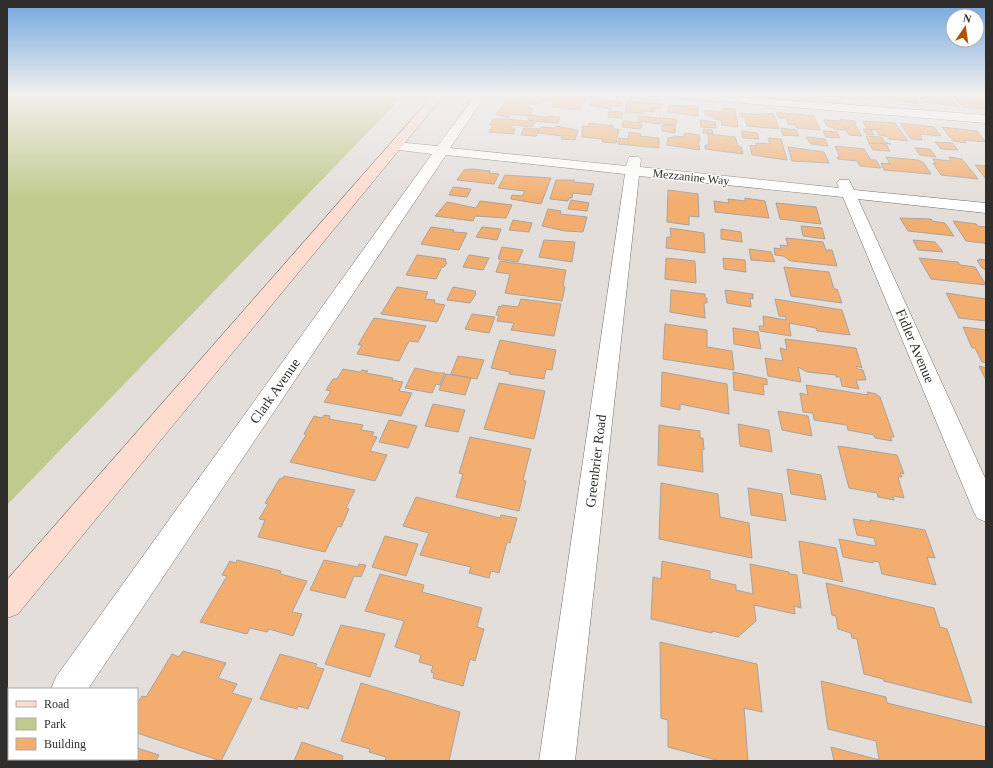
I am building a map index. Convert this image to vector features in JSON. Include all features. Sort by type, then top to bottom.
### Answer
[{"type":"main road","points":[[7,603],[410,130]]},
{"type":"street","name":"Clark Avenue","points":[[69,688],[456,130]]},
{"type":"street","name":"Mezzanine Way","points":[[401,141],[846,188],[986,208]]},
{"type":"street","name":"Greenbrier Road","points":[[557,761],[634,166]]},
{"type":"street","name":"Mezzanine Way","points":[[846,188],[986,196]]},
{"type":"street","name":"Fidler Avenue","points":[[846,188],[986,510]]},
{"type":"green space","points":[[7,130],[370,130],[7,505]]},
{"type":"building","points":[[490,130],[515,130],[513,134],[489,132]]},
{"type":"building","points":[[523,130],[539,130],[536,136],[521,135]]},
{"type":"building","points":[[540,130],[578,130],[575,140],[561,139],[562,136],[538,133]]},
{"type":"building","points":[[583,130],[619,130],[616,143],[602,142],[603,139],[582,137]]},
{"type":"building","points":[[675,130],[675,133],[662,131]]},
{"type":"building","points":[[703,130],[711,130],[713,134],[703,133]]},
{"type":"building","points":[[782,130],[795,130],[799,136],[783,135]]},
{"type":"building","points":[[844,130],[858,130],[862,136],[849,135]]},
{"type":"building","points":[[864,130],[871,130],[874,135],[866,134]]},
{"type":"building","points":[[875,130],[900,130],[908,141],[889,139],[886,136],[879,135]]},
{"type":"building","points":[[905,130],[936,130],[941,136],[920,134],[922,140],[911,139]]},
{"type":"building","points":[[944,130],[977,131],[986,142],[964,140],[966,143],[953,141]]},
{"type":"building","points":[[742,131],[757,133],[759,139],[743,138]]},
{"type":"building","points":[[823,131],[837,132],[840,138],[826,137]]},
{"type":"building","points":[[629,132],[641,134],[640,136],[659,138],[659,148],[618,144],[619,138],[628,139]]},
{"type":"building","points":[[685,133],[699,135],[700,141],[698,141],[700,150],[667,145],[668,138],[674,136],[684,137]]},
{"type":"building","points":[[708,134],[735,137],[743,154],[705,149],[705,145],[709,145]]},
{"type":"building","points":[[866,136],[882,137],[884,142],[891,144],[869,143]]},
{"type":"building","points":[[806,137],[825,139],[828,146],[811,144]]},
{"type":"building","points":[[768,138],[781,139],[787,160],[752,155],[750,145],[756,146],[756,143],[770,144]]},
{"type":"building","points":[[935,142],[952,143],[958,150],[941,149]]},
{"type":"building","points":[[869,143],[886,144],[890,151],[873,150]]},
{"type":"building","points":[[835,146],[864,149],[871,160],[876,160],[881,168],[860,166],[857,161],[838,159],[837,157],[840,157]]},
{"type":"building","points":[[788,147],[824,152],[829,163],[792,161]]},
{"type":"building","points":[[915,148],[930,149],[936,157],[920,155]]},
{"type":"building","points":[[886,157],[918,160],[924,163],[931,174],[884,170],[881,163],[890,164]]},
{"type":"building","points":[[949,157],[962,159],[978,179],[941,175],[933,163],[936,164],[933,159],[951,161]]},
{"type":"building","points":[[975,165],[986,166],[986,179]]},
{"type":"building","points":[[472,169],[490,171],[489,173],[499,174],[494,184],[457,180],[464,170]]},
{"type":"building","points":[[505,175],[551,178],[541,204],[511,199],[512,195],[522,196],[525,191],[498,188]]},
{"type":"building","points":[[556,180],[574,180],[574,182],[594,184],[591,195],[573,193],[572,198],[569,198],[568,201],[550,199]]},
{"type":"building","points":[[453,187],[471,189],[467,197],[449,195]]},
{"type":"building","points":[[668,190],[698,194],[699,217],[689,216],[689,225],[667,222]]},
{"type":"building","points":[[745,198],[765,201],[769,218],[715,212],[714,201],[729,203],[728,199],[745,201]]},
{"type":"building","points":[[571,200],[589,203],[587,211],[568,209]]},
{"type":"building","points":[[480,201],[512,205],[506,218],[475,216],[473,221],[435,216],[447,202],[476,208]]},
{"type":"building","points":[[776,203],[816,207],[821,224],[780,219]]},
{"type":"building","points":[[548,209],[561,211],[560,214],[587,217],[583,232],[565,231],[542,226]]},
{"type":"building","points":[[900,218],[931,219],[932,221],[945,223],[954,236],[908,231]]},
{"type":"building","points":[[513,220],[532,223],[529,232],[509,230]]},
{"type":"building","points":[[953,221],[986,227],[986,245],[984,243],[966,241]]},
{"type":"building","points":[[801,226],[822,228],[825,239],[803,236]]},
{"type":"building","points":[[431,227],[454,230],[453,232],[467,233],[459,250],[421,244]]},
{"type":"building","points":[[482,227],[501,229],[497,240],[476,237]]},
{"type":"building","points":[[670,228],[704,233],[705,253],[666,248],[667,237],[671,237]]},
{"type":"building","points":[[721,229],[741,232],[742,242],[721,239]]},
{"type":"building","points":[[786,238],[823,242],[826,250],[832,250],[837,266],[791,261],[783,256],[775,255],[774,248],[781,249],[780,245],[788,246]]},
{"type":"building","points":[[544,240],[575,242],[572,262],[539,257]]},
{"type":"building","points":[[913,240],[935,242],[943,252],[918,250]]},
{"type":"building","points":[[502,247],[523,250],[518,262],[498,259]]},
{"type":"building","points":[[749,249],[771,252],[775,262],[751,260]]},
{"type":"building","points":[[417,255],[446,259],[445,262],[447,263],[444,267],[442,267],[436,279],[406,275]]},
{"type":"building","points":[[469,255],[489,258],[483,270],[463,267]]},
{"type":"building","points":[[666,258],[695,261],[696,283],[665,279]]},
{"type":"building","points":[[723,258],[745,260],[746,272],[724,269]]},
{"type":"building","points":[[919,258],[958,262],[960,265],[975,267],[986,285],[931,279]]},
{"type":"building","points":[[979,259],[986,260],[986,270],[982,268],[977,260],[980,260]]},
{"type":"building","points":[[500,261],[566,270],[562,301],[505,293],[510,274],[496,272]]},
{"type":"building","points":[[784,267],[829,272],[834,289],[837,289],[842,303],[791,296]]},
{"type":"building","points":[[397,287],[428,292],[425,299],[435,300],[434,303],[445,305],[437,322],[381,314]]},
{"type":"building","points":[[453,287],[475,291],[476,294],[470,303],[447,300]]},
{"type":"building","points":[[671,290],[705,294],[707,303],[704,303],[705,318],[670,312]]},
{"type":"building","points":[[725,290],[753,294],[753,299],[750,298],[751,307],[727,303]]},
{"type":"building","points":[[946,293],[986,299],[986,321],[959,318]]},
{"type":"building","points":[[521,299],[561,304],[554,336],[511,330],[514,323],[497,321],[499,315],[496,315],[499,306],[518,307]]},
{"type":"building","points":[[775,299],[842,310],[850,335],[817,331],[816,328],[789,323],[791,336],[760,331],[759,326],[764,326],[763,316],[786,320],[786,317],[779,316]]},
{"type":"building","points":[[472,314],[495,317],[489,333],[465,329]]},
{"type":"building","points":[[374,318],[426,326],[418,342],[409,341],[399,361],[357,354],[362,345],[358,345]]},
{"type":"building","points":[[665,324],[707,330],[707,347],[732,351],[734,370],[663,359]]},
{"type":"building","points":[[963,327],[986,330],[986,363],[982,362],[975,348],[972,348]]},
{"type":"building","points":[[733,328],[758,332],[761,349],[734,344]]},
{"type":"building","points":[[785,339],[856,348],[862,368],[856,366],[857,369],[863,370],[866,380],[856,380],[859,389],[842,386],[840,377],[836,377],[836,375],[807,372],[798,367],[801,382],[768,376],[765,358],[783,361],[780,348],[787,350]]},
{"type":"building","points":[[500,340],[556,350],[552,370],[546,369],[544,379],[509,374],[510,372],[491,368]]},
{"type":"building","points":[[458,356],[484,360],[477,379],[451,374]]},
{"type":"building","points":[[979,366],[986,368],[986,380]]},
{"type":"building","points":[[415,368],[445,373],[440,385],[436,384],[432,393],[405,388]]},
{"type":"building","points":[[343,369],[360,372],[362,370],[368,371],[366,373],[393,378],[392,380],[403,382],[399,391],[412,393],[401,416],[324,402],[331,391],[326,390],[333,379],[337,379]]},
{"type":"building","points":[[662,372],[727,384],[729,414],[680,404],[680,410],[661,406]]},
{"type":"building","points":[[733,372],[767,379],[767,385],[763,384],[764,395],[734,390]]},
{"type":"building","points":[[446,374],[471,378],[465,395],[439,390]]},
{"type":"building","points":[[499,383],[545,391],[534,439],[484,429]]},
{"type":"building","points":[[806,385],[868,395],[867,392],[876,394],[880,397],[894,437],[890,437],[892,441],[875,438],[874,435],[848,430],[847,425],[814,420],[813,413],[803,412],[800,393],[808,395]]},
{"type":"building","points":[[433,404],[465,410],[458,432],[425,426]]},
{"type":"building","points":[[778,411],[808,416],[812,436],[782,430]]},
{"type":"building","points":[[324,415],[330,416],[329,419],[363,425],[361,430],[374,432],[372,436],[377,437],[370,451],[387,455],[375,481],[290,462],[306,435],[304,434],[314,416],[322,418]]},
{"type":"building","points":[[389,420],[417,426],[408,448],[379,442]]},
{"type":"building","points":[[738,424],[769,430],[772,452],[740,446]]},
{"type":"building","points":[[659,425],[700,431],[700,438],[703,438],[704,450],[702,449],[703,472],[658,465]]},
{"type":"building","points":[[470,437],[531,449],[523,480],[526,481],[519,511],[456,497],[463,474],[459,473]]},
{"type":"building","points":[[838,446],[897,455],[904,474],[900,473],[902,477],[898,477],[904,498],[893,496],[894,500],[878,497],[877,493],[849,488]]},
{"type":"building","points":[[787,469],[821,475],[826,500],[791,494]]},
{"type":"building","points":[[284,476],[355,490],[346,508],[349,509],[341,527],[338,526],[325,552],[258,537],[265,520],[259,519],[268,504],[265,503],[280,478],[282,479]]},
{"type":"building","points":[[661,483],[718,494],[720,517],[749,523],[752,558],[659,539]]},
{"type":"building","points":[[748,488],[782,494],[786,521],[751,515]]},
{"type":"building","points":[[416,497],[500,518],[501,515],[517,518],[510,543],[507,542],[499,573],[491,571],[489,578],[469,573],[471,567],[420,555],[429,533],[403,526]]},
{"type":"building","points":[[853,519],[871,522],[870,520],[925,530],[935,558],[927,557],[936,585],[882,574],[879,562],[873,561],[873,563],[843,557],[839,539],[876,546],[874,538],[857,535]]},
{"type":"building","points":[[385,536],[418,544],[406,576],[372,567]]},
{"type":"building","points":[[799,541],[836,548],[843,582],[803,573]]},
{"type":"building","points":[[237,560],[281,571],[280,574],[307,581],[292,612],[302,614],[293,636],[269,629],[267,632],[250,628],[247,634],[200,622],[227,576],[222,575],[230,561],[236,563]]},
{"type":"building","points":[[324,560],[358,567],[359,564],[366,565],[361,577],[354,576],[345,598],[310,590]]},
{"type":"building","points":[[662,561],[710,571],[710,579],[736,585],[736,590],[753,594],[750,564],[789,572],[789,574],[797,575],[801,608],[794,606],[795,614],[754,605],[756,621],[738,637],[712,631],[712,633],[651,619],[653,577],[661,579]]},
{"type":"building","points":[[380,574],[424,585],[422,592],[482,608],[477,627],[484,629],[475,661],[470,659],[463,686],[433,678],[434,673],[431,672],[433,666],[419,662],[421,655],[395,647],[404,621],[365,611]]},
{"type":"building","points":[[826,583],[934,608],[940,627],[947,629],[972,703],[884,681],[883,679],[864,674],[857,639],[852,638],[851,633],[838,629],[836,616],[832,615]]},
{"type":"building","points":[[341,625],[385,634],[370,677],[325,664]]},
{"type":"building","points":[[660,642],[757,664],[762,712],[744,708],[748,761],[720,761],[668,747],[668,720],[661,718]]},
{"type":"building","points":[[183,651],[226,663],[218,678],[237,684],[232,693],[252,699],[221,761],[138,733],[138,702],[142,696],[146,697],[172,654],[179,657]]},
{"type":"building","points":[[280,654],[317,664],[315,667],[324,669],[308,709],[298,706],[297,709],[260,699]]},
{"type":"building","points":[[821,681],[886,697],[887,703],[986,727],[986,761],[834,761],[831,747],[879,760],[876,741],[828,729]]},
{"type":"building","points":[[361,683],[460,712],[449,761],[385,761],[386,757],[369,752],[370,749],[341,741]]},
{"type":"building","points":[[302,742],[343,756],[342,761],[294,761]]},
{"type":"building","points":[[138,748],[159,755],[156,761],[109,761],[138,760]]}]
